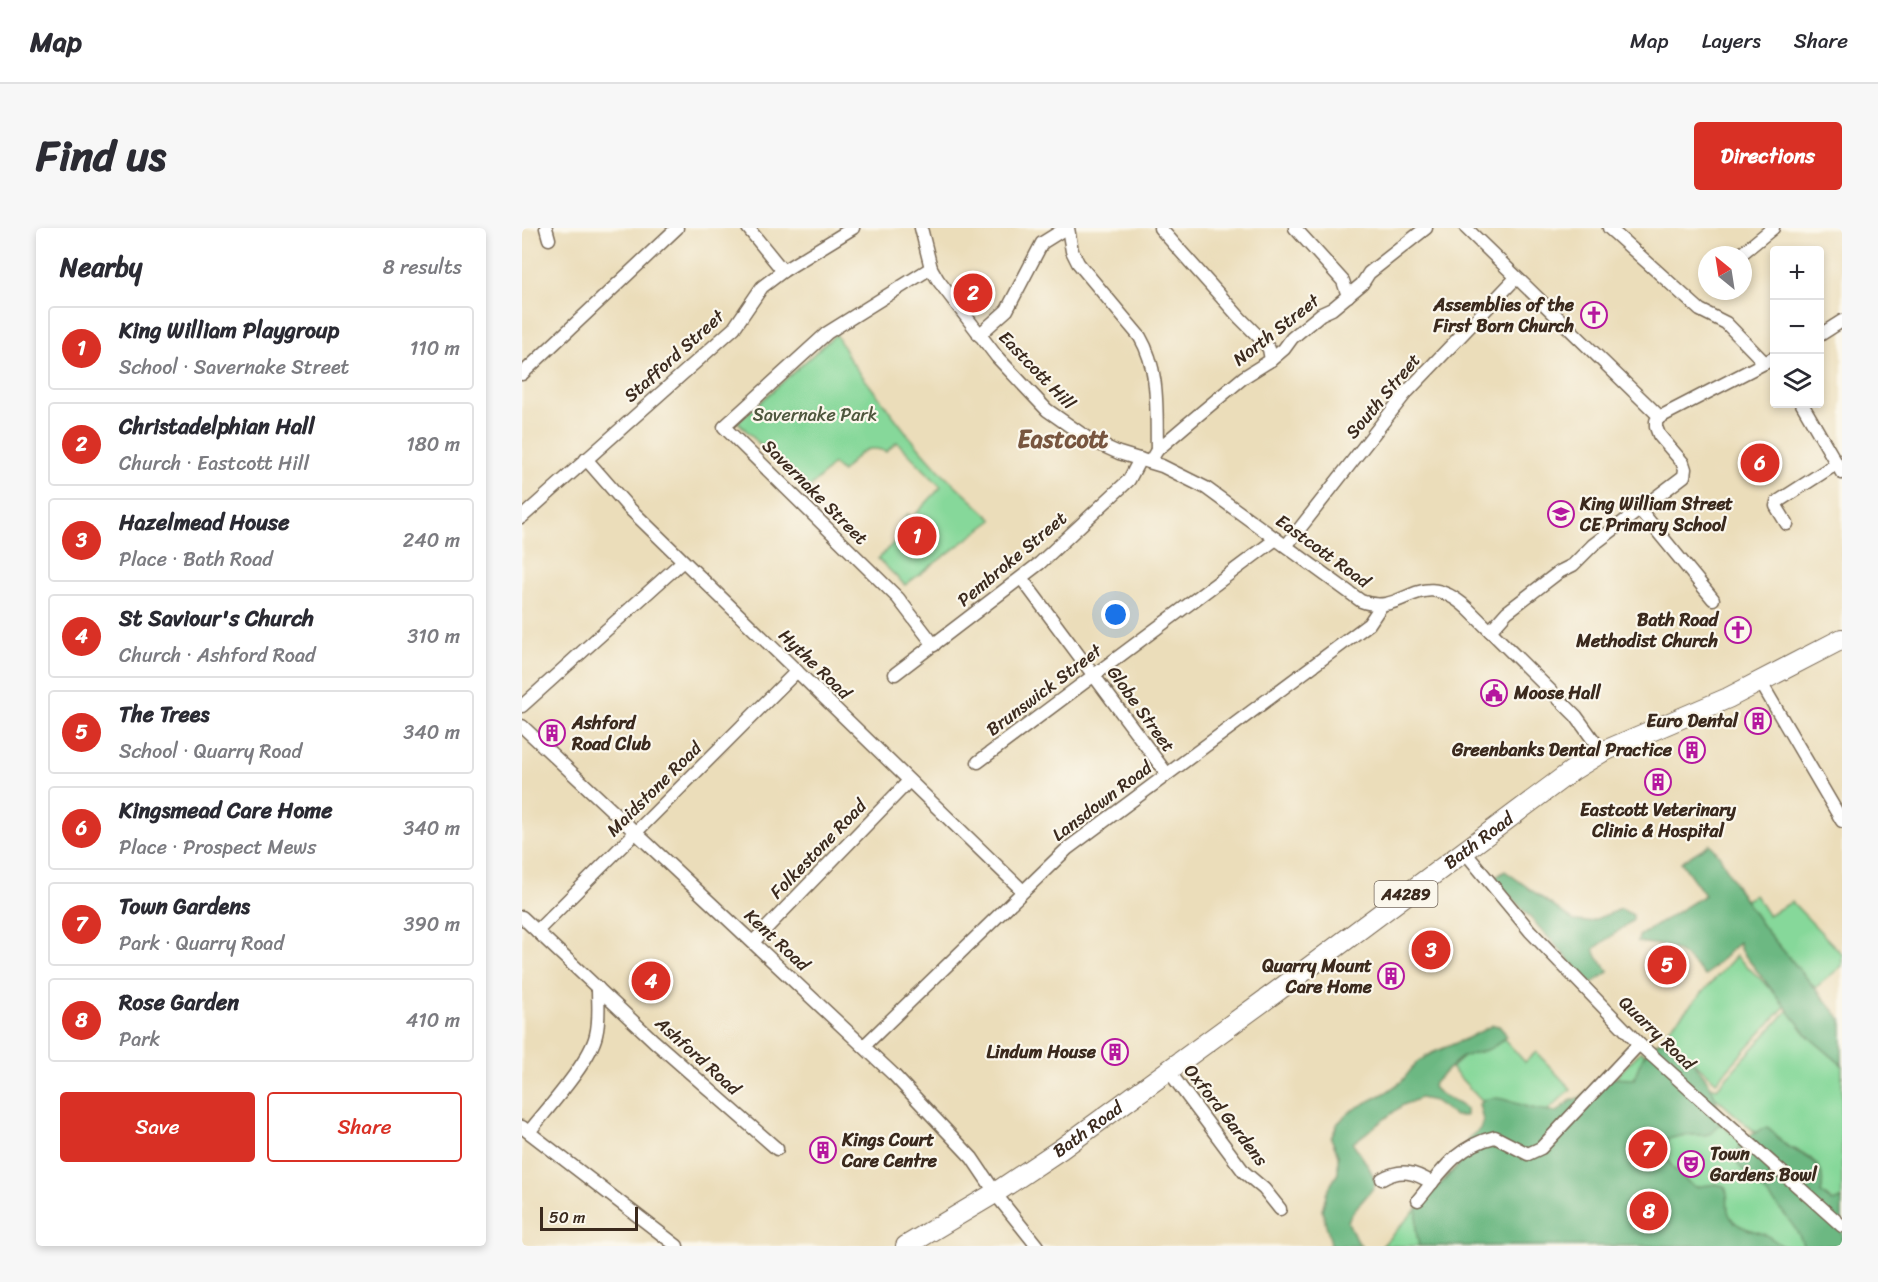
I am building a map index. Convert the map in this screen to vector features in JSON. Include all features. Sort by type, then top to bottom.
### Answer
[{"type":"main road","name":"Bath Road","points":[[995,1193],[1054,1154],[1546,788],[1602,752],[1717,703],[1842,639]]},
{"type":"main road","name":"A4289","points":[[906,1246],[995,1193]]},
{"type":"street","points":[[522,374],[676,228]]},
{"type":"street","points":[[748,228],[783,271]]},
{"type":"street","name":"Stafford Street","points":[[522,517],[734,328],[762,287],[783,271],[853,228]]},
{"type":"street","name":"Eastcott Hill","points":[[921,228],[931,268],[953,301],[1019,381],[1060,421],[1097,444],[1145,461]]},
{"type":"street","points":[[979,334],[1007,310],[1042,243],[1067,228],[1072,250],[1078,263],[1140,337],[1148,351],[1155,381],[1157,450]]},
{"type":"street","points":[[1160,228],[1240,318],[1263,340],[1269,349],[1270,360]]},
{"type":"street","points":[[1294,228],[1343,281],[1348,296]]},
{"type":"street","name":"North Street","points":[[1145,461],[1244,377],[1284,349],[1292,338],[1321,314],[1332,309],[1348,296],[1362,284],[1369,273],[1426,228]]},
{"type":"street","points":[[1466,228],[1660,417]]},
{"type":"street","points":[[1490,631],[1507,612],[1559,572],[1573,565],[1593,546],[1683,478],[1685,473],[1683,463],[1657,429],[1656,421],[1660,417],[1770,361],[1726,323],[1700,310],[1610,228]]},
{"type":"street","points":[[1751,246],[1773,228]]},
{"type":"street","name":"Savernake Street","points":[[931,268],[827,333],[724,427],[898,598],[934,645]]},
{"type":"street","name":"South Street","points":[[1281,543],[1326,495],[1405,394],[1516,278]]},
{"type":"street","points":[[1824,332],[1842,321]]},
{"type":"street","points":[[1787,524],[1776,506],[1777,502],[1839,469],[1804,408]]},
{"type":"street","name":"Hythe Road","points":[[586,459],[628,507],[1023,891]]},
{"type":"street","name":"Pembroke Street","points":[[896,674],[1022,579],[1129,480],[1145,461]]},
{"type":"street","name":"Eastcott Road","points":[[1145,461],[1206,488],[1352,596],[1371,605],[1381,606],[1419,591],[1440,591],[1458,600],[1576,716],[1602,752]]},
{"type":"street","points":[[1640,510],[1713,599]]},
{"type":"street","name":"Brunswick Street","points":[[978,762],[1095,675],[1281,543]]},
{"type":"street","points":[[522,706],[683,561]]},
{"type":"street","name":"Globe Street","points":[[1022,579],[1167,774]]},
{"type":"street","name":"Lansdown Road","points":[[864,1046],[1067,849],[1369,624],[1381,606]]},
{"type":"street","name":"Maidstone Road","points":[[537,931],[797,671]]},
{"type":"street","points":[[1760,681],[1842,821]]},
{"type":"street","name":"Kent Road","points":[[522,726],[894,1075],[972,1158],[995,1193],[1037,1246]]},
{"type":"street","name":"Folkestone Road","points":[[753,942],[909,781]]},
{"type":"street","name":"Quarry Road","points":[[1464,851],[1536,937],[1639,1044],[1842,1226]]},
{"type":"street","name":"Ashford Road","points":[[522,917],[692,1076],[777,1149]]},
{"type":"street","points":[[598,988],[599,1016],[596,1038],[580,1065],[526,1130],[677,1246]]},
{"type":"street","points":[[1418,1200],[1464,1149],[1495,1137],[1523,1152],[1534,1152],[1549,1140],[1639,1044]]},
{"type":"street","name":"Oxford Gardens","points":[[1168,1070],[1244,1172],[1264,1189],[1280,1209]]},
{"type":"street","points":[[1382,1179],[1402,1171],[1412,1173],[1432,1184]]},
{"type":"green space","name":"Savernake Park","points":[[836,334],[850,360],[909,436],[939,470],[993,520],[905,585],[878,559],[905,531],[900,523],[908,514],[912,518],[941,487],[897,442],[886,452],[878,449],[866,450],[856,456],[842,472],[833,464],[806,492],[738,422]]},
{"type":"green space","points":[[1710,844],[1764,928],[1842,1020],[1842,1065],[1808,1036],[1740,949],[1739,942],[1705,976],[1676,950],[1638,942],[1639,936],[1705,895],[1681,862]]},
{"type":"green space","points":[[1505,871],[1574,921],[1588,922],[1621,909],[1633,915],[1633,920],[1594,949],[1597,957],[1609,971],[1591,984],[1494,878]]},
{"type":"green space","points":[[1755,895],[1768,915],[1792,902],[1842,954],[1842,966],[1815,988],[1764,928],[1745,900]]},
{"type":"green space","points":[[1736,956],[1787,1004],[1716,1082],[1664,1034]]},
{"type":"green space","points":[[1788,1010],[1808,1036],[1842,1065],[1842,1199],[1833,1202],[1821,1192],[1821,1173],[1811,1159],[1787,1146],[1772,1132],[1764,1129],[1756,1133],[1714,1096],[1710,1086],[1717,1088]]},
{"type":"green space","points":[[1493,1025],[1499,1026],[1506,1036],[1491,1048],[1463,1057],[1434,1083],[1433,1087],[1440,1094],[1466,1109],[1466,1116],[1455,1116],[1434,1101],[1420,1098],[1403,1105],[1353,1143],[1370,1169],[1375,1184],[1353,1211],[1348,1222],[1356,1240],[1362,1246],[1329,1246],[1331,1243],[1322,1210],[1327,1191],[1338,1173],[1338,1155],[1331,1138],[1338,1123],[1352,1110],[1385,1093],[1402,1081],[1417,1062]]},
{"type":"green space","points":[[1494,1028],[1525,1062],[1536,1052],[1571,1089],[1517,1139],[1451,1068]]},
{"type":"green space","points":[[1664,1040],[1684,1054],[1707,1080],[1715,1096],[1721,1123],[1709,1134],[1667,1139],[1666,1154],[1672,1167],[1695,1187],[1716,1184],[1724,1186],[1732,1219],[1740,1226],[1766,1235],[1783,1246],[1419,1246],[1416,1231],[1417,1210],[1461,1162],[1470,1137],[1480,1129],[1483,1120],[1479,1104],[1484,1100],[1496,1098],[1531,1108],[1557,1112],[1570,1101],[1581,1097],[1611,1078],[1634,1079],[1648,1050]]},
{"type":"green space","points":[[1641,1051],[1842,1234],[1842,1246],[1382,1246],[1474,1147],[1538,1158]]},
{"type":"green space","points":[[1767,1127],[1785,1145],[1815,1163],[1822,1175],[1821,1193],[1832,1202],[1842,1199],[1842,1246],[1803,1246],[1786,1216],[1738,1165],[1740,1145],[1748,1136]]},
{"type":"place","name":"Christadelphian Hall","points":[[973,293]]},
{"type":"place","name":"Assemblies of the First Born Church","points":[[1594,315]]},
{"type":"place","name":"Kingsmead Care Home","points":[[1760,463]]},
{"type":"place","name":"King William Street CE Primary School","points":[[1561,514]]},
{"type":"place","name":"King William Playgroup","points":[[917,536]]},
{"type":"place","name":"Bath Road Methodist Church","points":[[1738,630]]},
{"type":"place","name":"Moose Hall","points":[[1494,693]]},
{"type":"place","name":"Euro Dental","points":[[1758,721]]},
{"type":"place","name":"Ashford Road Club","points":[[552,733]]},
{"type":"place","name":"Greenbanks Dental Practice","points":[[1692,750]]},
{"type":"place","name":"Eastcott Veterinary Clinic & Hospital","points":[[1658,782]]},
{"type":"place","name":"Hazelmead House","points":[[1431,950]]},
{"type":"place","name":"The Trees","points":[[1667,965]]},
{"type":"place","name":"Quarry Mount Care Home","points":[[1391,976]]},
{"type":"place","name":"St Saviour's Church","points":[[651,981]]},
{"type":"place","name":"Lindum House","points":[[1115,1052]]},
{"type":"place","name":"Town Gardens","points":[[1648,1149]]},
{"type":"place","name":"Kings Court Care Centre","points":[[823,1150]]},
{"type":"place","name":"Town Gardens Bowl","points":[[1691,1164]]},
{"type":"place","name":"Rose Garden","points":[[1649,1211]]},
{"type":"district","name":"Eastcott","points":[[1063,439]]}]
